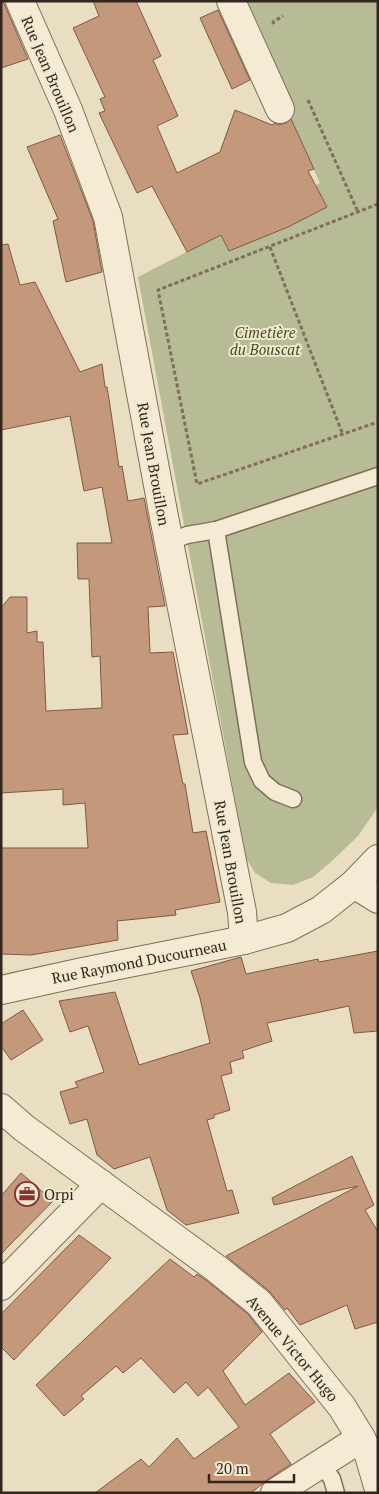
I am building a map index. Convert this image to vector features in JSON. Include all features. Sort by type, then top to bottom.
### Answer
[{"type":"street","name":"Rue Jean Brouillon","points":[[20,1],[68,110],[108,217],[169,542],[242,912],[244,940]]},
{"type":"street","points":[[231,1],[280,109]]},
{"type":"street","name":"Rue Raymond Ducourneau","points":[[1,990],[244,940],[287,928],[321,910],[354,884],[378,859]]},
{"type":"street","points":[[354,884],[378,899]]},
{"type":"street","name":"Avenue Victor Hugo","points":[[1,1108],[24,1128],[217,1269],[259,1304],[342,1407],[369,1455],[378,1486]]},
{"type":"street","points":[[1,1286],[100,1184]]},
{"type":"street","points":[[275,1493],[361,1438]]},
{"type":"lane","points":[[169,542],[187,535],[216,530],[378,476]]},
{"type":"lane","points":[[216,530],[253,762],[262,781],[275,792],[294,799]]},
{"type":"lane","points":[[321,1463],[332,1478],[336,1493]]},
{"type":"path","points":[[277,31],[273,22],[283,16]]},
{"type":"path","points":[[306,94],[358,212]]},
{"type":"path","points":[[378,204],[158,290],[197,484],[378,422]]},
{"type":"path","points":[[270,246],[343,435]]},
{"type":"green space","name":"Cimetière du Bouscat","points":[[236,1],[378,1],[378,807],[358,836],[332,861],[313,877],[293,885],[271,883],[255,873],[246,858],[138,277],[320,183]]},
{"type":"building","points":[[1,1],[3,1],[28,59],[1,68]]},
{"type":"building","points":[[93,1],[136,1],[161,56],[153,60],[178,116],[157,126],[177,173],[220,152],[235,110],[272,125],[275,123],[279,125],[286,123],[291,119],[314,169],[308,171],[327,207],[288,227],[229,251],[221,235],[187,252],[152,186],[137,193],[99,113],[105,111],[100,99],[105,97],[73,28],[99,16]]},
{"type":"building","points":[[218,10],[250,80],[232,89],[200,18]]},
{"type":"building","points":[[60,135],[93,221],[102,272],[66,282],[53,221],[58,219],[27,147]]},
{"type":"building","points":[[8,244],[20,285],[35,282],[80,372],[102,364],[119,467],[122,466],[128,501],[144,498],[165,606],[148,607],[150,653],[173,652],[188,734],[173,735],[183,784],[185,784],[193,833],[206,831],[220,902],[175,910],[176,915],[117,921],[118,940],[31,955],[1,954],[1,848],[88,848],[85,803],[63,805],[63,789],[1,793],[1,608],[10,597],[27,597],[27,633],[37,631],[37,642],[43,642],[46,711],[102,708],[100,656],[92,657],[89,579],[78,579],[77,543],[112,543],[102,487],[84,491],[70,416],[1,430],[1,245]]},
{"type":"building","points":[[378,951],[378,1031],[354,1033],[349,1006],[267,1023],[272,1041],[242,1051],[244,1058],[230,1062],[232,1073],[221,1076],[230,1110],[214,1115],[214,1118],[207,1120],[227,1191],[232,1190],[239,1213],[186,1225],[167,1210],[150,1157],[114,1169],[97,1155],[87,1119],[70,1124],[60,1092],[78,1087],[75,1082],[104,1072],[88,1026],[70,1032],[59,1001],[115,992],[139,1065],[210,1043],[200,998],[191,971],[241,957],[246,974],[318,959],[319,962]]},
{"type":"building","points":[[23,1010],[43,1040],[11,1060],[1,1046],[1,1024]]},
{"type":"building","points":[[352,1156],[374,1205],[365,1210],[378,1232],[378,1322],[355,1329],[347,1305],[300,1325],[287,1308],[285,1310],[269,1291],[226,1256],[358,1186],[274,1205],[272,1198]]},
{"type":"building","points":[[21,1173],[53,1201],[1,1254],[1,1196]]},
{"type":"building","points":[[79,1235],[111,1258],[14,1360],[1,1347],[1,1314]]},
{"type":"building","points":[[170,1259],[194,1277],[197,1274],[207,1281],[248,1314],[262,1332],[223,1371],[245,1405],[289,1373],[315,1402],[270,1434],[291,1464],[251,1493],[95,1493],[141,1459],[149,1467],[177,1438],[194,1459],[239,1427],[208,1387],[198,1396],[186,1382],[174,1393],[141,1358],[123,1373],[116,1366],[81,1396],[84,1399],[64,1416],[36,1385]]},
{"type":"place","name":"Orpi","points":[[27,1194]]}]
